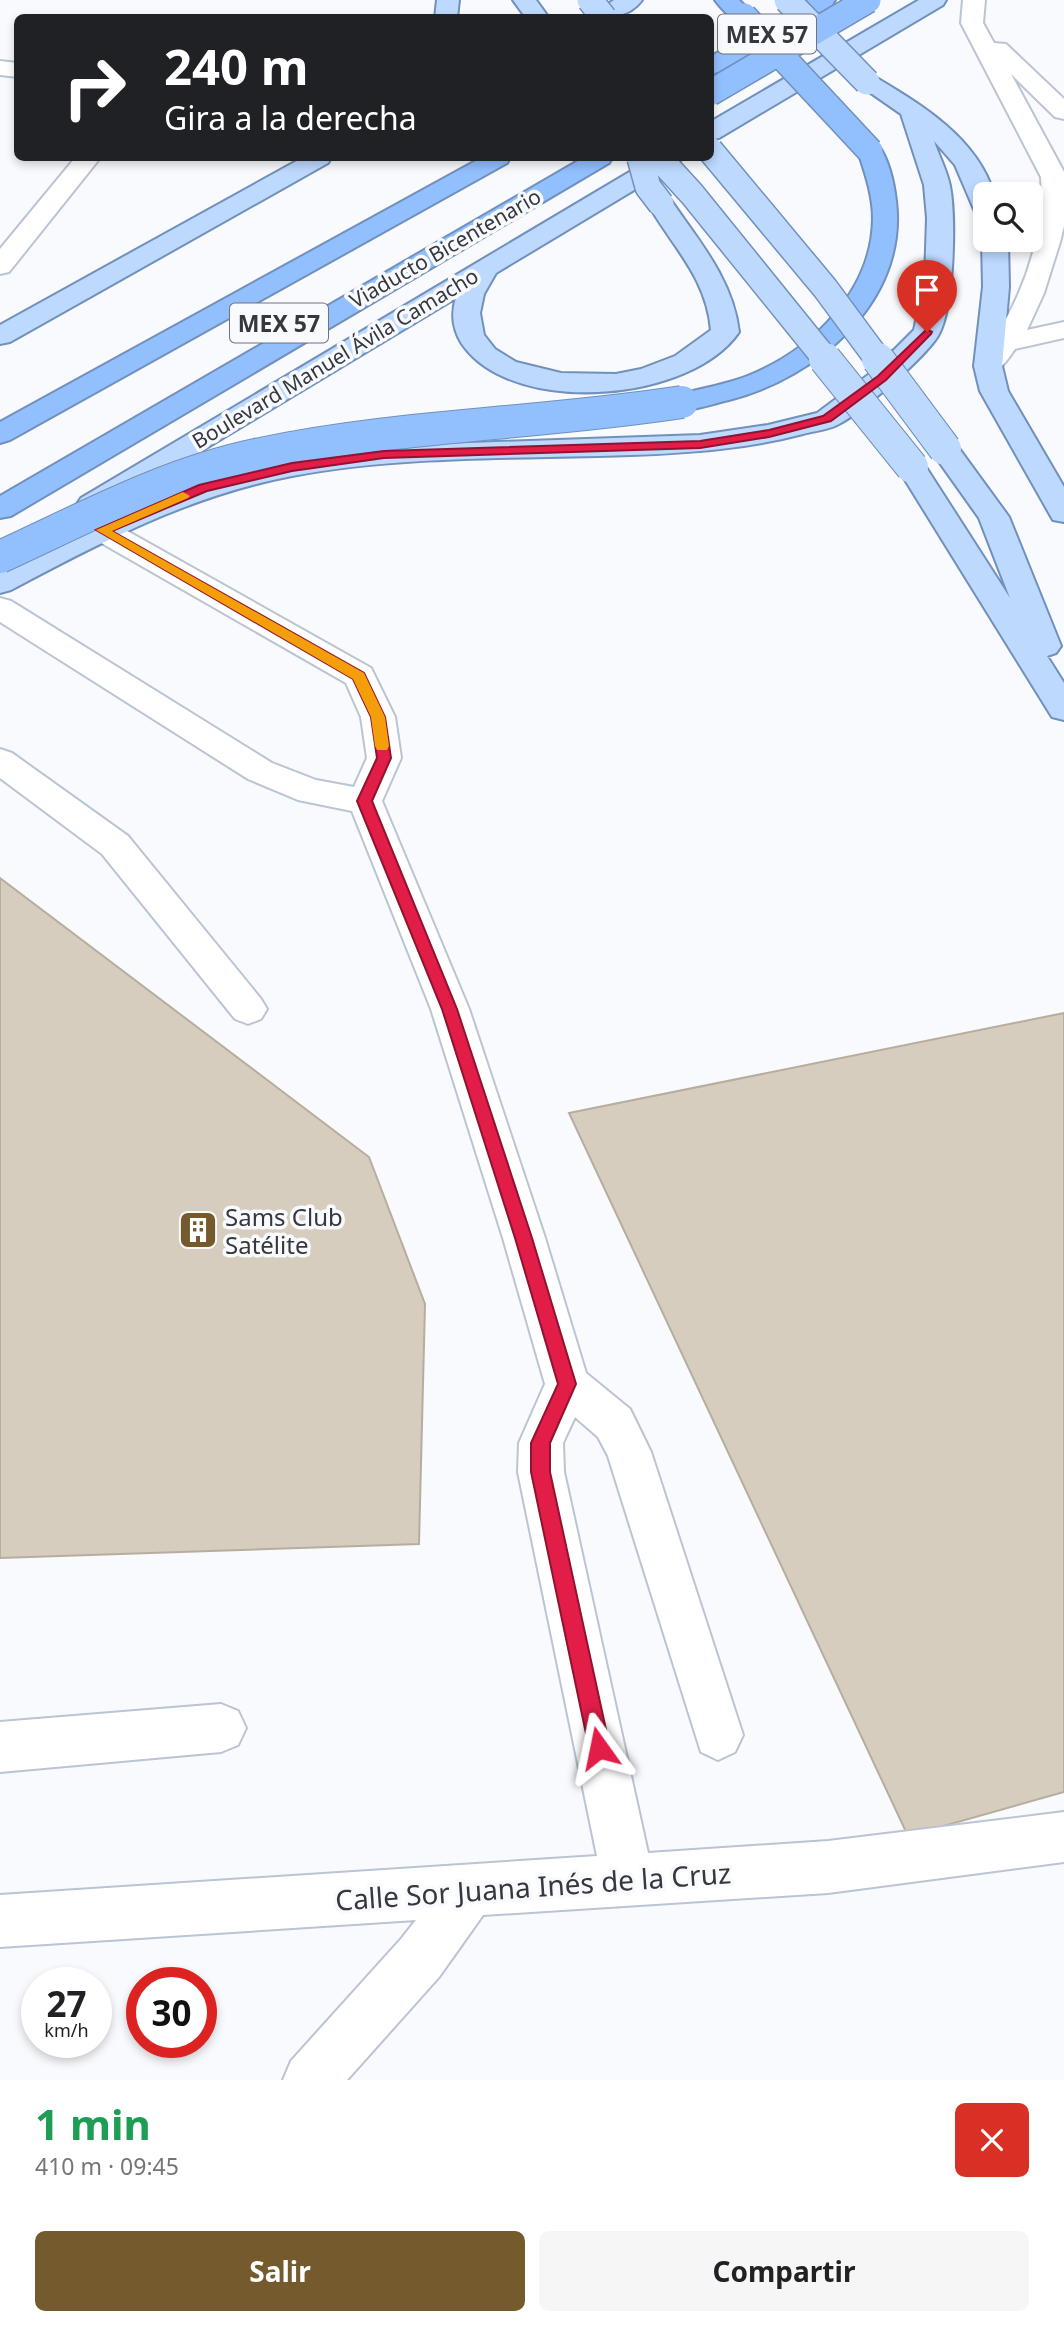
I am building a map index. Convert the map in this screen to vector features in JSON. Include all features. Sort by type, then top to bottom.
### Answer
[{"type":"highway","points":[[0,558],[170,479],[254,455],[366,436],[598,415],[682,402],[732,391],[774,374],[821,343],[856,307],[879,264],[886,229],[886,205],[880,171],[870,150],[726,0]]},
{"type":"highway","name":"MEX 57","points":[[723,33],[786,0]]},
{"type":"highway","name":"MEX 57","points":[[714,65],[824,0]]},
{"type":"highway","points":[[714,91],[868,0]]},
{"type":"highway","name":"MEX 57","points":[[0,434],[493,161]]},
{"type":"highway","name":"MEX 57","points":[[0,488],[553,161]]},
{"type":"highway","name":"Viaducto Bicentenario","points":[[0,509],[595,161]]},
{"type":"main road","points":[[524,0],[535,14]]},
{"type":"main road","points":[[590,0],[601,14]]},
{"type":"main road","points":[[606,14],[632,0]]},
{"type":"main road","points":[[786,0],[867,82],[911,109],[951,145],[977,182]]},
{"type":"main road","points":[[714,131],[935,0]]},
{"type":"main road","points":[[0,583],[102,530],[203,488],[292,467],[384,455],[700,444],[769,434],[827,419],[882,378],[927,332],[938,280],[940,218],[937,185],[911,109]]},
{"type":"main road","points":[[714,155],[825,288],[994,517],[1064,695]]},
{"type":"main road","points":[[0,336],[314,161]]},
{"type":"main road","points":[[488,265],[470,294],[466,311],[467,330],[473,345],[489,360],[519,372],[554,382],[593,384],[635,379],[676,367],[708,349],[725,332],[724,310],[717,286],[648,187],[641,161]]},
{"type":"main road","points":[[662,161],[692,194],[912,467],[1064,709]]},
{"type":"main road","name":"Boulevard Manuel Ávila Camacho","points":[[0,558],[665,161]]},
{"type":"main road","points":[[995,252],[996,287],[988,366],[994,391],[1064,513]]},
{"type":"street","points":[[973,12],[1064,113]]},
{"type":"street","points":[[973,12],[1054,177],[1057,194],[1055,213],[1025,308],[988,366]]},
{"type":"street","points":[[0,265],[86,161]]},
{"type":"street","points":[[1005,343],[1064,330]]},
{"type":"street","points":[[102,530],[359,676],[378,717],[384,758],[365,801],[450,1009],[524,1238],[567,1384],[614,1423],[629,1452],[718,1735]]},
{"type":"street","points":[[0,608],[260,771],[310,791],[365,801]]},
{"type":"street","points":[[0,761],[115,845],[248,1009]]},
{"type":"street","points":[[567,1384],[541,1443],[541,1472],[628,1880]]},
{"type":"street","points":[[0,1747],[220,1728]]},
{"type":"street","name":"Calle Sor Juana Inés de la Cruz","points":[[0,1921],[828,1867],[1064,1837]]},
{"type":"street","points":[[310,2080],[420,1958],[470,1890]]},
{"type":"building","name":"Sams Club Satélite","points":[[0,878],[369,1157],[425,1304],[419,1544],[0,1558]]},
{"type":"building","points":[[1064,1013],[1064,1792],[908,1836],[569,1113]]},
{"type":"slow traffic","points":[[183,496],[102,530],[359,676],[378,717],[382,746]]},
{"type":"place","name":"Sams Club Satélite","points":[[198,1230]]},
{"type":"route","points":[[599,1748],[541,1472],[541,1443],[567,1384],[524,1238],[450,1009],[365,801],[384,758],[378,717],[359,676],[102,530],[203,488],[292,467],[384,455],[700,444],[769,434],[827,419],[882,378],[927,332]]}]
